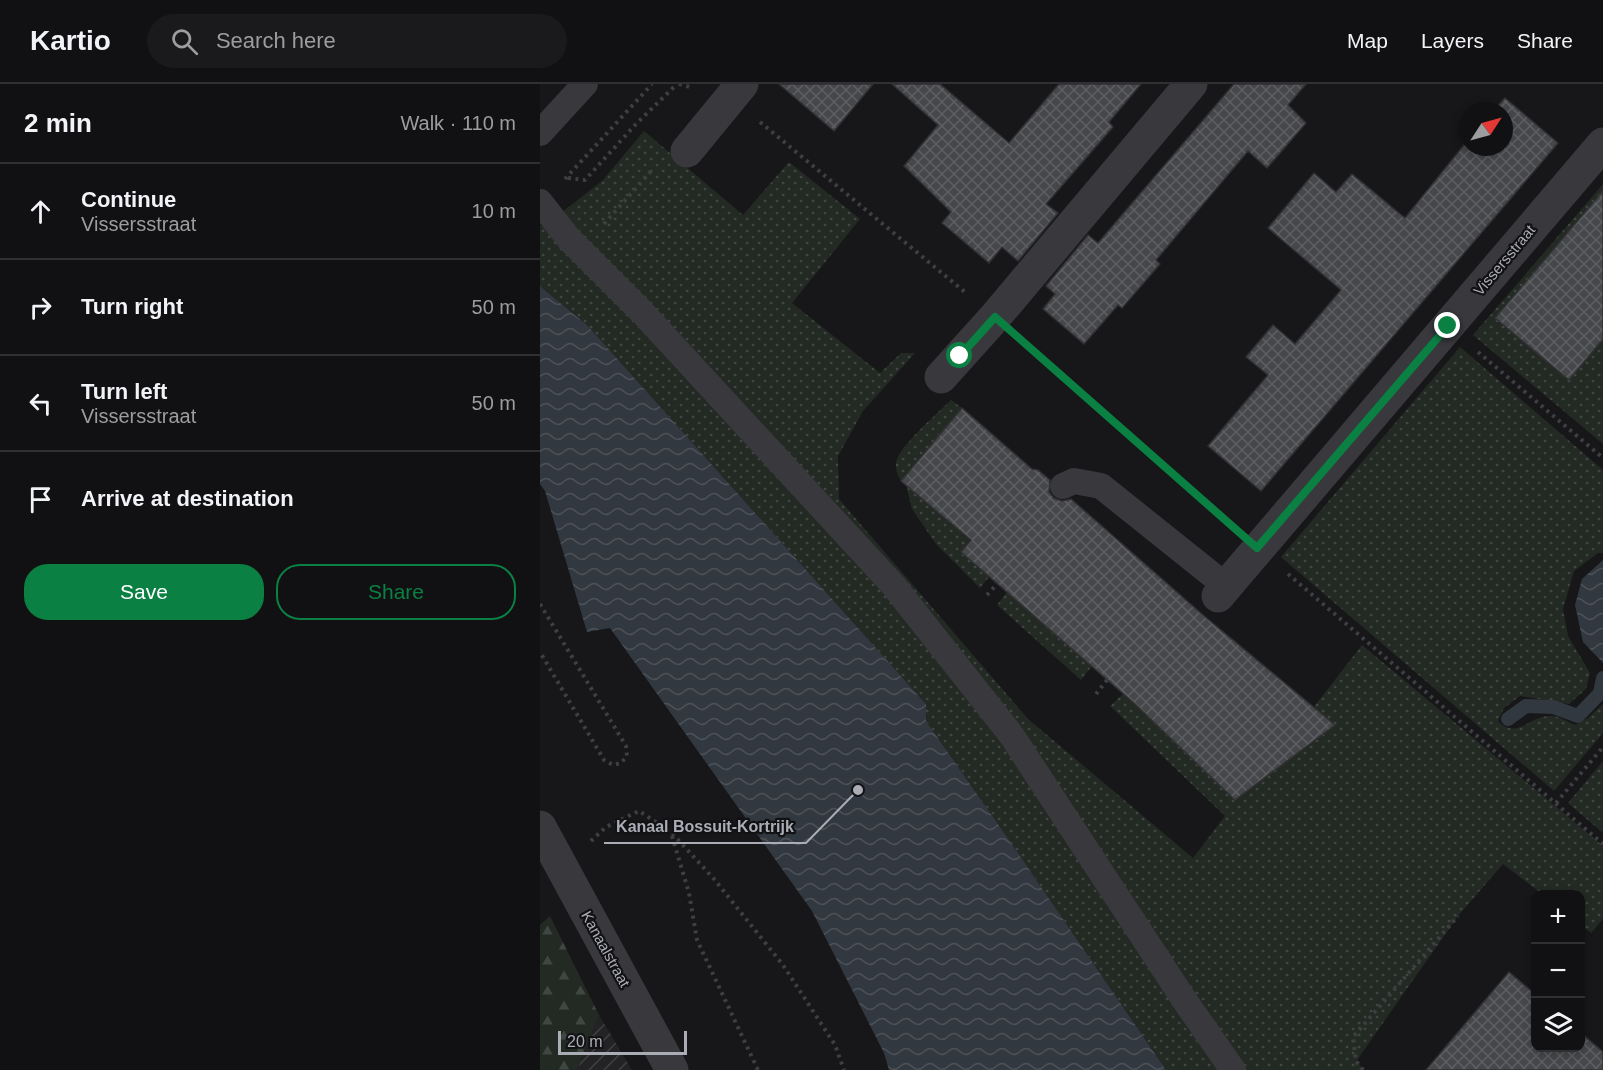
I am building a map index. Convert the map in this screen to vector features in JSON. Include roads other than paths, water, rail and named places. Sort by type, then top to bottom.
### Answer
[{"type":"street","points":[[941,377],[995,317],[1191,84]]},
{"type":"street","points":[[687,152],[736,91]]},
{"type":"street","name":"Vissersstraat","points":[[1222,591],[1603,144]]},
{"type":"street","name":"Kanaalstraat","points":[[540,827],[672,1070]]},
{"type":"lane","points":[[540,133],[585,84]]},
{"type":"lane","points":[[540,202],[580,251],[642,312],[894,586],[1012,736],[1185,1001],[1233,1070]]},
{"type":"lane","points":[[1063,486],[1074,481],[1101,486],[1222,591]]},
{"type":"water","points":[[540,286],[588,326],[926,704],[926,721],[1166,1070],[889,1070],[884,1053],[812,911],[610,628],[587,632],[545,491],[540,484]]},
{"type":"water","points":[[1603,560],[1603,663],[1583,642],[1575,605],[1582,579]]},
{"type":"waterway","points":[[1508,719],[1526,706],[1553,707],[1578,716],[1600,693],[1603,678]]},
{"type":"place","name":"Kanaal Bossuit-Kortrijk","points":[[858,790]]}]
